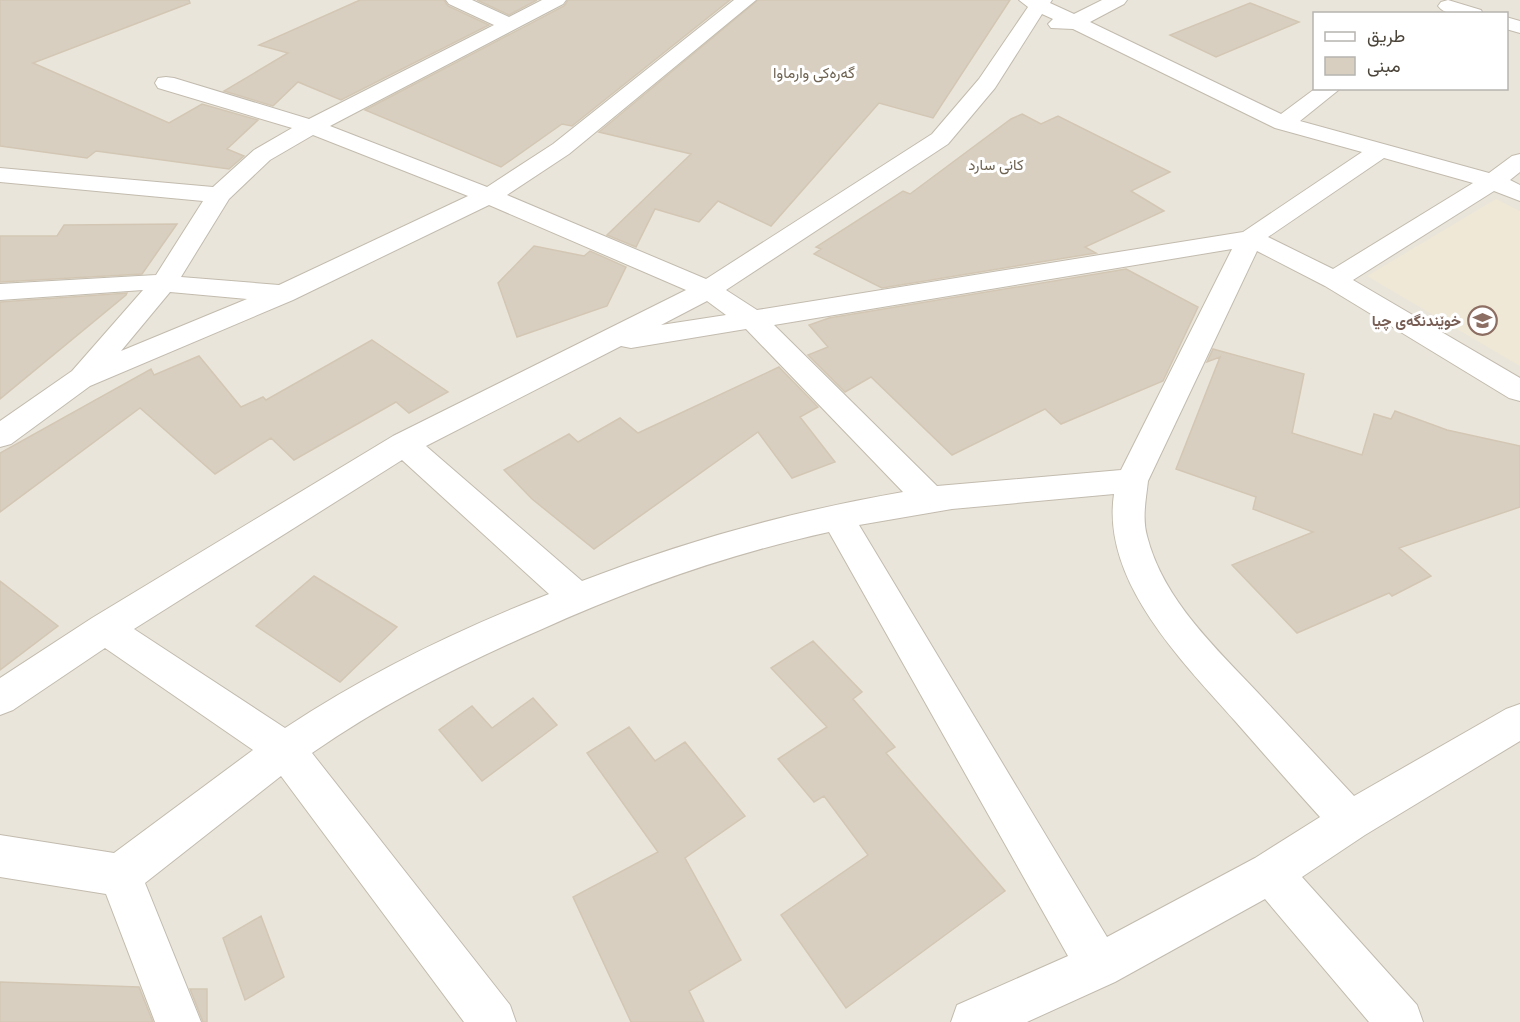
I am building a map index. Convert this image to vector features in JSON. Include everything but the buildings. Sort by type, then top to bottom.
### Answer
[{"type":"street","points":[[456,0],[510,25]]},
{"type":"street","points":[[80,379],[163,284],[219,195],[262,155],[311,127],[556,0]]},
{"type":"street","points":[[0,436],[80,379],[283,294],[489,196],[561,149],[747,0]]},
{"type":"street","points":[[1073,23],[1117,0]]},
{"type":"street","points":[[1446,6],[1467,12]]},
{"type":"street","points":[[0,698],[105,629],[404,444],[708,290],[940,139],[987,83],[1033,7],[1073,23],[1283,123],[1492,181],[1520,194]]},
{"type":"street","points":[[166,83],[311,127],[489,196],[708,290],[753,320],[930,500]]},
{"type":"street","points":[[1283,123],[1328,90]]},
{"type":"street","points":[[600,344],[1250,238],[1381,150]]},
{"type":"street","points":[[1334,280],[1520,161]]},
{"type":"street","points":[[0,175],[219,195]]},
{"type":"street","points":[[1250,238],[1334,280],[1520,391]]},
{"type":"street","points":[[1250,238],[1132,481],[1127,511],[1131,537],[1143,571],[1164,607],[1201,657],[1350,821]]},
{"type":"street","points":[[0,292],[144,282],[283,294]]},
{"type":"street","points":[[404,444],[576,597]]},
{"type":"street","points":[[0,856],[120,876],[285,749],[354,704],[453,652],[576,597],[653,568],[747,538],[837,517],[930,500],[1132,481]]},
{"type":"street","points":[[837,517],[1099,966]]},
{"type":"street","points":[[105,629],[285,749],[493,1022]]},
{"type":"street","points":[[974,1022],[1099,966],[1270,873],[1350,821],[1520,721]]},
{"type":"street","points":[[1270,873],[1400,1022]]},
{"type":"street","points":[[120,876],[177,1022]]},
{"type":"shaded area","points":[[0,0],[1520,0],[1520,1022],[0,1022]]},
{"type":"shaded area","name":"خوێندنگەی چیا","points":[[1496,199],[1520,211],[1520,366],[1367,276]]},
{"type":"place","name":"خوێندنگەی چیا","points":[[1482,321]]},
{"type":"district","name":"گەرەکی وارماوا","points":[[814,73]]},
{"type":"district","name":"کانی سارد","points":[[996,165]]}]
